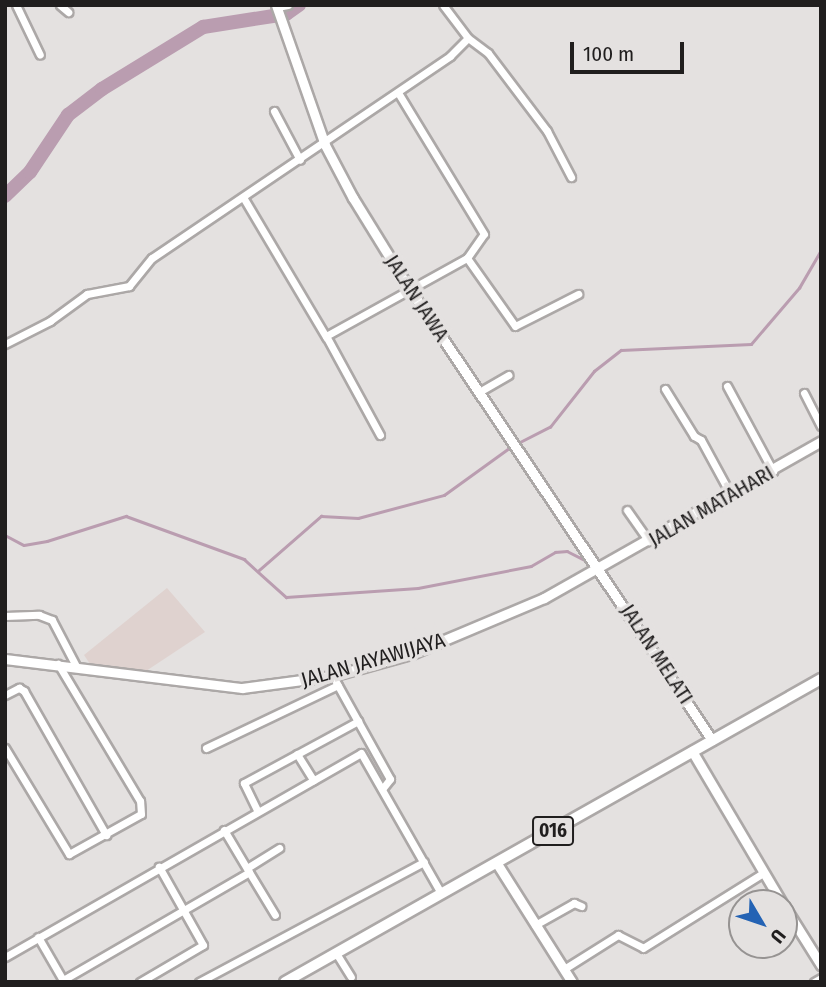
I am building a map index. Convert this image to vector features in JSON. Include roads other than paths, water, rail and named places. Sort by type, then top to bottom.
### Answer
[{"type":"main road","name":"016","points":[[285,982],[821,679]]},
{"type":"street","points":[[16,5],[40,55]]},
{"type":"street","points":[[60,5],[68,12]]},
{"type":"street","points":[[277,8],[288,5]]},
{"type":"street","points":[[443,5],[468,38],[488,53],[547,131],[571,177]]},
{"type":"street","name":"JALAN JAWA","points":[[277,8],[325,145],[409,289],[515,444],[597,571]]},
{"type":"street","points":[[5,344],[50,321],[87,294],[129,286],[146,261],[399,94],[468,38]]},
{"type":"street","points":[[326,337],[467,258],[482,241],[482,230],[399,94]]},
{"type":"street","points":[[274,111],[300,160]]},
{"type":"street","points":[[243,197],[380,435]]},
{"type":"street","points":[[467,258],[512,325],[578,295]]},
{"type":"street","points":[[479,393],[508,375]]},
{"type":"street","points":[[727,386],[773,471]]},
{"type":"street","points":[[665,389],[694,436],[701,440],[731,495]]},
{"type":"street","points":[[804,393],[821,426]]},
{"type":"street","name":"JALAN MATAHARI","points":[[597,571],[821,441]]},
{"type":"street","points":[[627,510],[649,542]]},
{"type":"street","name":"JALAN JAYAWIJAYA","points":[[5,659],[242,688],[332,676],[454,637],[597,571]]},
{"type":"street","name":"JALAN MELATI","points":[[597,571],[712,740]]},
{"type":"street","points":[[5,616],[39,615],[52,620],[76,666]]},
{"type":"street","points":[[5,748],[68,853],[140,816],[143,807],[57,664]]},
{"type":"street","points":[[332,676],[390,779],[383,788]]},
{"type":"street","points":[[205,748],[338,685]]},
{"type":"street","points":[[5,695],[19,688],[24,691],[106,835]]},
{"type":"street","points":[[257,810],[244,783],[358,721]]},
{"type":"street","points":[[692,751],[773,889]]},
{"type":"street","points":[[5,957],[361,752],[441,893]]},
{"type":"street","points":[[297,754],[313,780]]},
{"type":"street","points":[[224,830],[275,915]]},
{"type":"street","points":[[38,937],[63,981],[184,910],[279,848]]},
{"type":"street","points":[[199,982],[424,862]]},
{"type":"street","points":[[496,862],[572,982]]},
{"type":"street","points":[[140,982],[202,945],[159,867]]},
{"type":"street","points":[[564,969],[618,935],[643,948],[763,873]]},
{"type":"street","points":[[535,925],[574,903],[581,906]]},
{"type":"street","points":[[798,929],[821,965]]},
{"type":"street","points":[[336,953],[351,978]]},
{"type":"street","points":[[814,982],[821,978]]},
{"type":"waterway","points":[[5,196],[30,172],[68,115],[102,89],[203,27],[286,14],[299,5]]},
{"type":"waterway","points":[[518,443],[550,427],[594,371],[621,350],[751,344],[799,288],[821,250]]},
{"type":"waterway","points":[[258,571],[321,516],[358,518],[444,495],[512,446]]},
{"type":"waterway","points":[[5,535],[24,545],[47,541],[126,516],[244,559],[286,597],[418,588],[531,566],[555,552],[567,551],[587,561]]},
{"type":"waterway","points":[[659,668],[703,735]]}]
